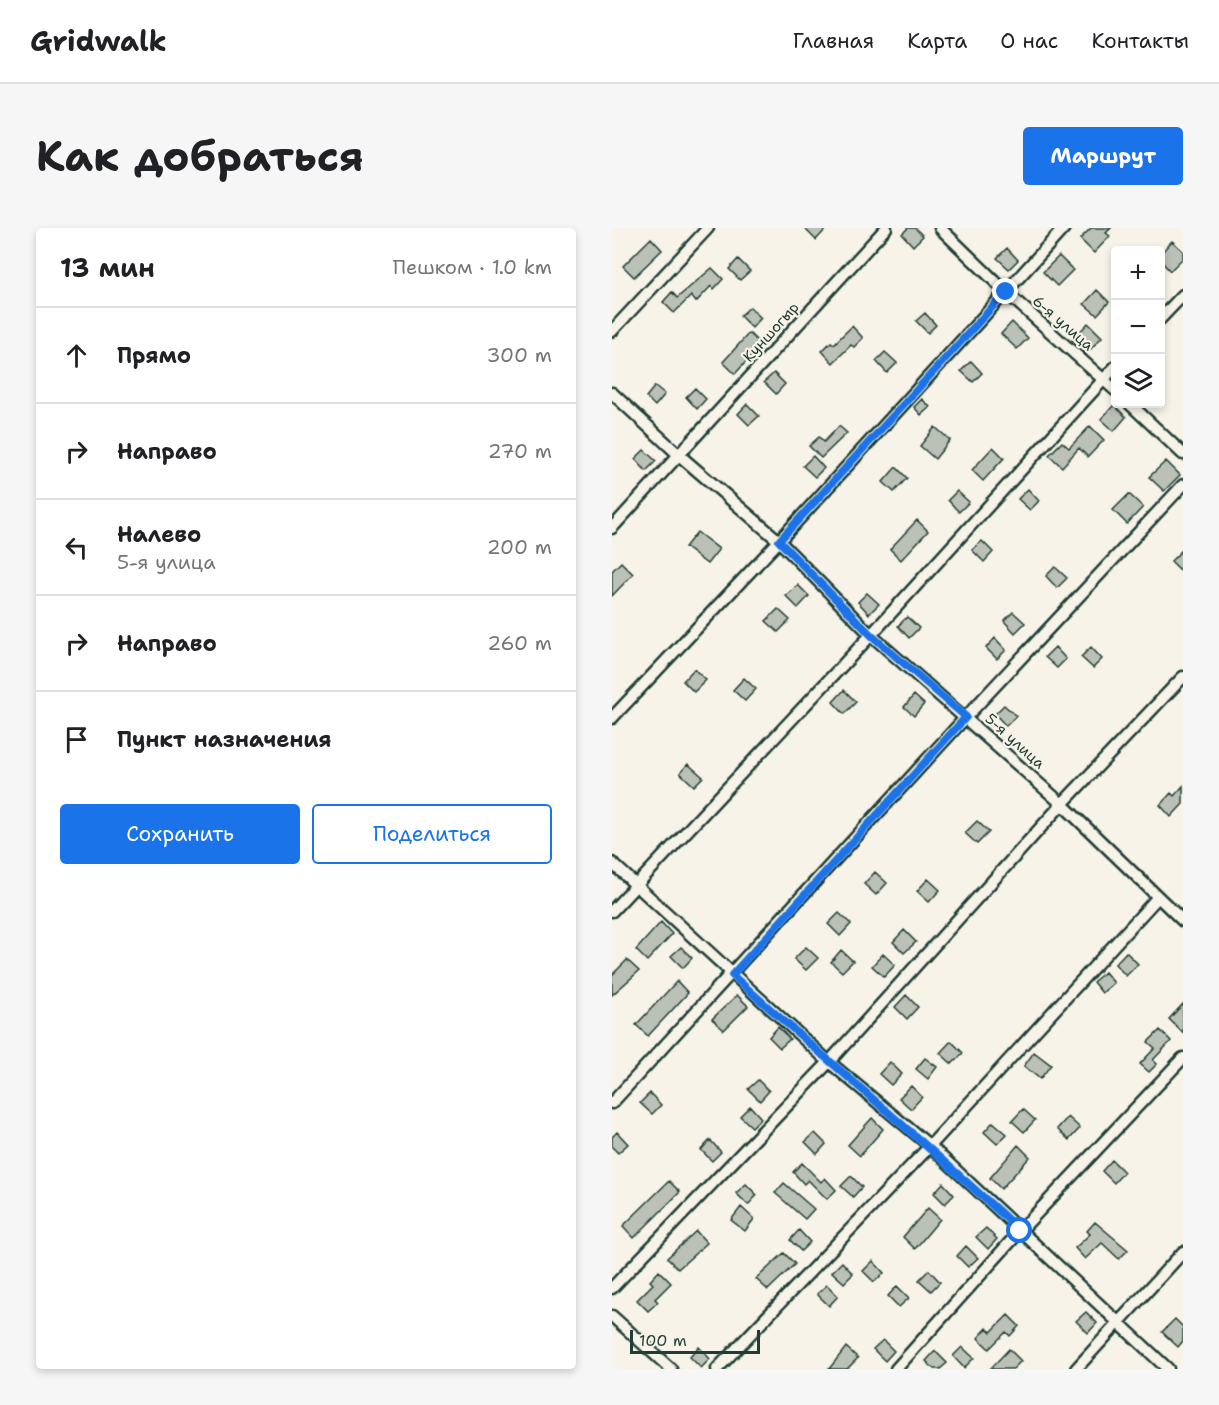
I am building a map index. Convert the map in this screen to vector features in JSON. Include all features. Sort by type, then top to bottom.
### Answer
[{"type":"street","points":[[612,331],[708,228]]},
{"type":"street","name":"Куншогыр","points":[[612,528],[886,228]]},
{"type":"street","name":"6-я улица","points":[[940,228],[1006,292],[1111,385]]},
{"type":"street","points":[[612,718],[779,541],[1064,228]]},
{"type":"street","points":[[1165,315],[1183,295]]},
{"type":"street","points":[[612,911],[871,635],[1111,372]]},
{"type":"street","name":"5-я улица","points":[[612,393],[679,455],[779,541],[871,635],[1062,804],[1183,921]]},
{"type":"street","points":[[1134,408],[1183,454]]},
{"type":"street","points":[[612,1103],[732,975],[966,717],[1183,485]]},
{"type":"street","points":[[612,1288],[829,1062],[1062,804],[1183,676]]},
{"type":"street","points":[[612,863],[829,1062],[930,1146],[1168,1369]]},
{"type":"street","points":[[717,1369],[930,1146],[1158,897]]},
{"type":"street","points":[[896,1369],[1020,1231],[1183,1058]]},
{"type":"street","points":[[1076,1369],[1183,1252]]},
{"type":"street","points":[[612,1316],[671,1369]]},
{"type":"building","points":[[804,228],[827,228],[816,240]]},
{"type":"building","points":[[908,228],[915,228],[923,236],[913,246],[902,234]]},
{"type":"building","points":[[1091,228],[1111,228],[1106,233],[1110,236],[1094,253],[1080,239]]},
{"type":"building","points":[[651,238],[662,250],[634,277],[623,266]]},
{"type":"building","points":[[1172,241],[1183,251],[1183,258],[1170,271],[1165,265],[1165,249]]},
{"type":"building","points":[[1007,248],[1018,260],[1009,269],[997,258]]},
{"type":"building","points":[[1059,256],[1073,270],[1057,286],[1043,272]]},
{"type":"building","points":[[738,259],[750,271],[740,280],[729,269]]},
{"type":"building","points":[[712,268],[723,279],[714,289],[711,286],[696,302],[691,296],[674,313],[663,302],[672,292],[677,298]]},
{"type":"building","points":[[1097,290],[1109,302],[1097,315],[1084,304]]},
{"type":"building","points":[[750,307],[761,318],[752,328],[740,316]]},
{"type":"building","points":[[925,313],[936,325],[928,333],[916,321]]},
{"type":"building","points":[[1012,322],[1028,338],[1017,349],[1001,334]]},
{"type":"building","points":[[1088,323],[1102,337],[1086,354],[1072,340]]},
{"type":"building","points":[[852,326],[863,338],[854,347],[851,345],[833,363],[822,351],[831,342],[834,344]]},
{"type":"building","points":[[749,333],[761,345],[735,374],[723,362]]},
{"type":"building","points":[[885,352],[897,363],[887,373],[876,361]]},
{"type":"building","points":[[971,361],[982,373],[973,382],[961,371]]},
{"type":"building","points":[[774,373],[785,384],[776,394],[764,382]]},
{"type":"building","points":[[655,386],[665,394],[655,406],[646,397]]},
{"type":"building","points":[[695,388],[706,399],[697,409],[686,397]]},
{"type":"building","points":[[922,399],[930,407],[921,415],[914,407]]},
{"type":"building","points":[[747,404],[759,416],[749,425],[738,414]]},
{"type":"building","points":[[1111,408],[1117,408],[1126,417],[1114,431],[1101,419]]},
{"type":"building","points":[[839,426],[847,433],[821,458],[809,446],[819,437],[824,442]]},
{"type":"building","points":[[1090,426],[1104,440],[1088,457],[1079,448],[1062,467],[1049,455],[1062,442],[1069,448]]},
{"type":"building","points":[[935,427],[950,440],[935,459],[920,446]]},
{"type":"building","points":[[993,447],[1004,458],[983,481],[972,470]]},
{"type":"building","points":[[644,450],[656,461],[646,471],[635,459]]},
{"type":"building","points":[[813,456],[824,468],[815,477],[803,466]]},
{"type":"building","points":[[1166,461],[1180,475],[1164,491],[1149,477]]},
{"type":"building","points":[[896,467],[907,478],[894,492],[883,482]]},
{"type":"building","points":[[1028,489],[1039,501],[1030,510],[1018,499]]},
{"type":"building","points":[[957,491],[969,502],[959,512],[948,500]]},
{"type":"building","points":[[1129,494],[1143,507],[1127,524],[1113,510]]},
{"type":"building","points":[[917,520],[928,531],[901,560],[890,549]]},
{"type":"building","points":[[697,532],[719,549],[707,564],[685,547]]},
{"type":"building","points":[[982,541],[993,552],[984,562],[972,550]]},
{"type":"building","points":[[1183,549],[1183,573],[1171,561]]},
{"type":"building","points":[[621,562],[633,574],[612,596],[612,571]]},
{"type":"building","points":[[1055,567],[1067,578],[1057,588],[1046,576]]},
{"type":"building","points":[[798,585],[809,596],[798,608],[786,596]]},
{"type":"building","points":[[867,593],[879,604],[869,614],[858,602]]},
{"type":"building","points":[[778,609],[790,620],[778,632],[766,621]]},
{"type":"building","points":[[1013,612],[1025,623],[1015,633],[1004,621]]},
{"type":"building","points":[[907,617],[919,628],[909,638],[898,626]]},
{"type":"building","points":[[995,638],[1006,650],[997,659],[986,648]]},
{"type":"building","points":[[1055,647],[1066,659],[1057,668],[1045,657]]},
{"type":"building","points":[[1091,647],[1102,659],[1093,668],[1081,657]]},
{"type":"building","points":[[694,669],[706,680],[694,692],[683,681]]},
{"type":"building","points":[[744,678],[756,689],[745,701],[733,690]]},
{"type":"building","points":[[844,690],[856,702],[844,714],[833,702]]},
{"type":"building","points":[[914,695],[924,704],[914,716],[904,707]]},
{"type":"building","points":[[1004,705],[1016,716],[1006,726],[995,714]]},
{"type":"building","points":[[688,764],[703,777],[694,786],[680,773]]},
{"type":"building","points":[[1183,786],[1183,804],[1171,817],[1160,805],[1171,793],[1174,796]]},
{"type":"building","points":[[977,821],[989,832],[977,844],[965,833]]},
{"type":"building","points":[[875,872],[887,883],[876,895],[864,884]]},
{"type":"building","points":[[928,879],[940,890],[929,902],[917,891]]},
{"type":"building","points":[[839,913],[851,924],[840,936],[828,924]]},
{"type":"building","points":[[661,922],[672,934],[647,961],[636,950]]},
{"type":"building","points":[[904,930],[916,942],[904,953],[893,942]]},
{"type":"building","points":[[681,947],[692,958],[683,968],[671,956]]},
{"type":"building","points":[[806,947],[818,958],[806,970],[794,959]]},
{"type":"building","points":[[841,950],[853,961],[842,972],[831,962]]},
{"type":"building","points":[[1126,952],[1138,964],[1126,976],[1115,964]]},
{"type":"building","points":[[883,954],[895,965],[884,977],[872,966]]},
{"type":"building","points":[[627,960],[639,971],[612,995],[612,975]]},
{"type":"building","points":[[1105,972],[1114,983],[1102,993],[1093,982]]},
{"type":"building","points":[[677,981],[688,993],[648,1036],[636,1025]]},
{"type":"building","points":[[737,995],[748,1006],[724,1030],[712,1019]]},
{"type":"building","points":[[906,995],[918,1007],[907,1019],[895,1007]]},
{"type":"building","points":[[1183,1004],[1183,1033],[1169,1019]]},
{"type":"building","points":[[778,1027],[790,1039],[780,1048],[769,1037]]},
{"type":"building","points":[[1160,1030],[1171,1041],[1153,1060],[1157,1064],[1149,1072],[1140,1064],[1155,1048],[1148,1042]]},
{"type":"building","points":[[951,1041],[963,1053],[952,1064],[940,1053]]},
{"type":"building","points":[[1034,1052],[1051,1065],[1040,1079],[1024,1066]]},
{"type":"building","points":[[925,1058],[937,1067],[928,1079],[916,1069]]},
{"type":"building","points":[[890,1062],[902,1074],[891,1085],[879,1074]]},
{"type":"building","points":[[758,1080],[769,1091],[760,1101],[748,1089]]},
{"type":"building","points":[[911,1086],[922,1097],[911,1109],[899,1098]]},
{"type":"building","points":[[650,1093],[661,1105],[652,1114],[640,1103]]},
{"type":"building","points":[[750,1106],[761,1118],[752,1127],[740,1116]]},
{"type":"building","points":[[1023,1109],[1035,1120],[1024,1132],[1012,1121]]},
{"type":"building","points":[[1068,1117],[1080,1128],[1069,1140],[1057,1129]]},
{"type":"building","points":[[872,1118],[883,1129],[860,1156],[848,1145]]},
{"type":"building","points":[[993,1122],[1007,1134],[997,1144],[984,1132]]},
{"type":"building","points":[[617,1132],[628,1144],[618,1153],[612,1147],[612,1137]]},
{"type":"building","points":[[815,1133],[826,1144],[817,1154],[805,1142]]},
{"type":"building","points":[[710,1140],[721,1152],[712,1161],[701,1150]]},
{"type":"building","points":[[1018,1145],[1030,1157],[1001,1189],[990,1178]]},
{"type":"building","points":[[1112,1160],[1124,1172],[1114,1183],[1102,1171]]},
{"type":"building","points":[[802,1163],[821,1182],[825,1178],[836,1190],[827,1199],[808,1180],[804,1184],[793,1172]]},
{"type":"building","points":[[851,1176],[862,1187],[853,1197],[841,1186]]},
{"type":"building","points":[[669,1181],[680,1192],[634,1238],[623,1226]]},
{"type":"building","points":[[784,1183],[814,1209],[805,1219],[775,1193]]},
{"type":"building","points":[[943,1183],[954,1195],[945,1204],[934,1193]]},
{"type":"building","points":[[746,1184],[757,1195],[748,1205],[736,1193]]},
{"type":"building","points":[[741,1207],[754,1219],[745,1231],[731,1220]]},
{"type":"building","points":[[928,1208],[940,1219],[915,1249],[903,1237]]},
{"type":"building","points":[[1095,1222],[1128,1250],[1119,1259],[1102,1243],[1085,1259],[1075,1248],[1090,1234],[1087,1231]]},
{"type":"building","points":[[986,1228],[997,1239],[988,1249],[976,1237]]},
{"type":"building","points":[[799,1230],[810,1242],[801,1251],[790,1240]]},
{"type":"building","points":[[696,1231],[707,1243],[678,1269],[667,1258]]},
{"type":"building","points":[[966,1246],[978,1258],[968,1267],[957,1256]]},
{"type":"building","points":[[784,1253],[795,1264],[768,1290],[756,1279]]},
{"type":"building","points":[[873,1261],[884,1273],[874,1282],[863,1271]]},
{"type":"building","points":[[842,1262],[853,1274],[844,1283],[832,1272]]},
{"type":"building","points":[[929,1270],[940,1282],[931,1291],[919,1280]]},
{"type":"building","points":[[659,1271],[671,1283],[655,1299],[658,1302],[648,1311],[637,1300],[653,1284],[650,1281]]},
{"type":"building","points":[[827,1285],[838,1296],[829,1306],[817,1294]]},
{"type":"building","points":[[897,1286],[909,1298],[899,1307],[888,1296]]},
{"type":"building","points":[[1086,1312],[1097,1323],[1088,1333],[1076,1321]]},
{"type":"building","points":[[1008,1315],[1019,1326],[1010,1336],[1006,1332],[989,1349],[978,1338],[987,1328],[991,1332]]},
{"type":"building","points":[[1175,1319],[1183,1327],[1183,1341],[1178,1347],[1162,1332]]},
{"type":"building","points":[[883,1340],[894,1351],[885,1361],[873,1349]]},
{"type":"building","points":[[699,1347],[710,1359],[701,1368],[690,1357]]},
{"type":"building","points":[[846,1347],[858,1358],[847,1369],[829,1369]]},
{"type":"building","points":[[962,1347],[974,1358],[964,1368],[953,1356]]},
{"type":"building","points":[[1009,1349],[1021,1361],[1013,1369],[990,1369]]},
{"type":"building","points":[[935,1351],[947,1363],[940,1369],[934,1369],[926,1361]]},
{"type":"route","points":[[1006,292],[779,541],[871,635],[966,717],[732,975],[829,1062],[930,1146],[1020,1231]]}]
